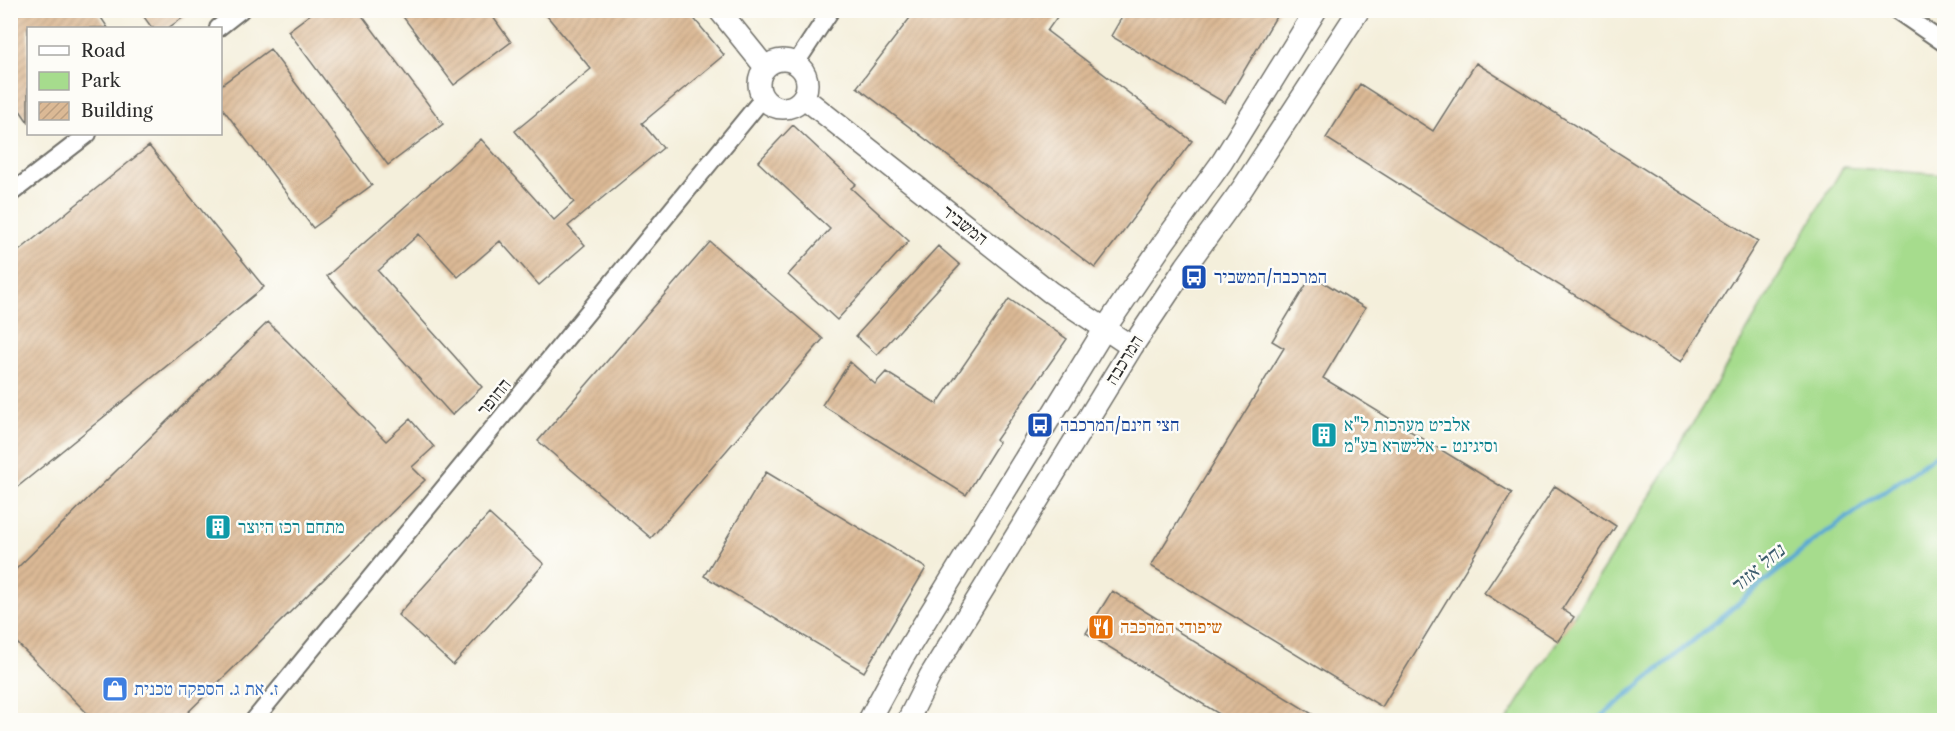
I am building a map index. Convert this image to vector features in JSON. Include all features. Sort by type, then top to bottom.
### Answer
[{"type":"street","points":[[219,27],[241,10]]},
{"type":"street","points":[[719,10],[765,67]]},
{"type":"street","points":[[796,63],[831,10]]},
{"type":"street","name":"המרכבה","points":[[869,720],[902,659],[1104,330],[1222,162],[1316,10]]},
{"type":"street","name":"המרכבה","points":[[908,720],[930,676],[1132,347],[1186,266],[1242,189],[1359,10]]},
{"type":"street","points":[[1896,10],[1944,43]]},
{"type":"street","points":[[780,59],[796,63],[806,75],[807,82],[803,97],[792,107],[784,108],[769,104],[759,91],[760,74],[771,62],[780,59]]},
{"type":"street","name":"המשביר","points":[[803,97],[1050,292],[1132,347]]},
{"type":"street","name":"החופר","points":[[254,720],[763,98]]},
{"type":"street","points":[[10,195],[87,135]]},
{"type":"street","points":[[923,720],[930,676]]},
{"type":"green space","points":[[1843,167],[1944,175],[1944,720],[1507,720],[1652,493]]},
{"type":"building","points":[[10,10],[96,10],[107,27],[27,27],[27,121],[10,96]]},
{"type":"building","points":[[139,10],[194,10],[169,27],[151,27]]},
{"type":"building","points":[[316,10],[358,10],[443,124],[388,165],[288,31]]},
{"type":"building","points":[[398,10],[488,10],[511,42],[454,85]]},
{"type":"building","points":[[542,10],[687,10],[724,55],[642,123],[663,148],[568,226],[585,245],[539,285],[500,241],[458,277],[419,234],[378,271],[482,387],[452,415],[327,276],[481,139],[554,220],[574,202],[515,131],[591,69]]},
{"type":"building","points":[[916,10],[1062,10],[1047,31],[1192,141],[1095,268],[857,87]]},
{"type":"building","points":[[1126,10],[1280,10],[1225,103],[1111,36]]},
{"type":"building","points":[[270,49],[372,185],[313,228],[222,108],[222,85]]},
{"type":"building","points":[[1476,63],[1758,241],[1681,362],[1326,138],[1360,84],[1433,131]]},
{"type":"building","points":[[793,125],[856,184],[851,188],[909,241],[837,320],[788,275],[830,229],[758,162]]},
{"type":"building","points":[[149,146],[264,287],[10,493],[10,258]]},
{"type":"building","points":[[710,242],[823,339],[651,538],[538,441]]},
{"type":"building","points":[[938,246],[960,265],[877,355],[856,336]]},
{"type":"building","name":"אלביט מערכות ל\"א וסיגינט - אלישרא בע\"מ","points":[[1312,275],[1365,308],[1323,378],[1512,493],[1382,707],[1151,566],[1284,348],[1272,341]]},
{"type":"building","points":[[1009,299],[1067,339],[996,440],[999,442],[966,495],[822,405],[850,362],[875,384],[886,372],[937,404]]},
{"type":"building","name":"מתחם רכז היוצר","points":[[268,322],[386,441],[410,419],[434,447],[412,467],[425,480],[180,720],[94,720],[10,636],[10,575]]},
{"type":"building","points":[[766,472],[926,568],[864,672],[704,576]]},
{"type":"building","points":[[1555,486],[1616,526],[1562,609],[1574,617],[1558,641],[1484,593]]},
{"type":"building","points":[[489,514],[544,564],[453,665],[398,615]]},
{"type":"building","points":[[1112,591],[1322,720],[1229,720],[1086,633]]},
{"type":"waterway","name":"נחל אזור","points":[[1597,720],[1814,541],[1944,449]]},
{"type":"place","name":"המרכבה/המשביר","points":[[1194,277]]},
{"type":"place","name":"חצי חינם/המרכבה","points":[[1040,425]]},
{"type":"place","name":"אלביט מערכות ל\"א וסיגינט - אלישרא בע\"מ","points":[[1324,435]]},
{"type":"place","name":"מתחם רכז היוצר","points":[[218,527]]},
{"type":"place","name":"שיפודי המרכבה","points":[[1101,627]]},
{"type":"place","name":"ז. את ג. הספקה טכנית","points":[[115,689]]}]
